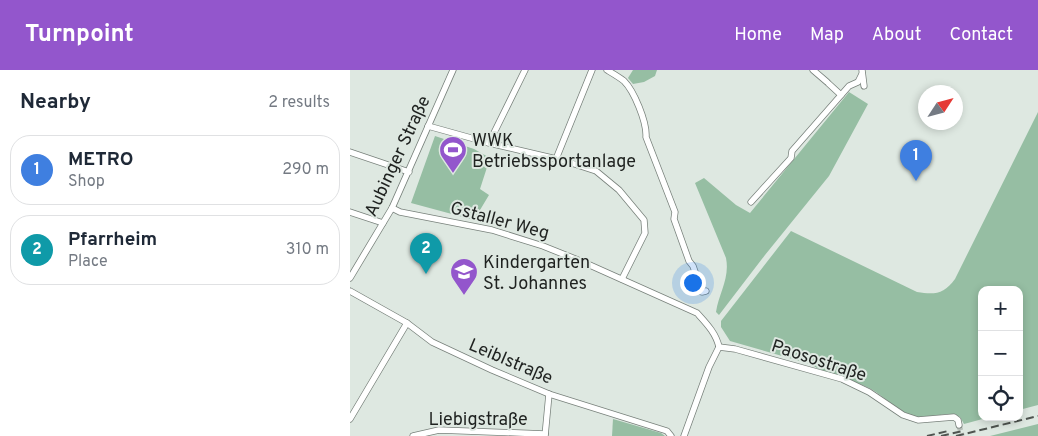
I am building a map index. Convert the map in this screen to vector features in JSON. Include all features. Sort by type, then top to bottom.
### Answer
[{"type":"street","name":"Aubinger Straße","points":[[350,278],[392,208],[453,70]]},
{"type":"street","points":[[489,143],[525,70]]},
{"type":"street","points":[[556,158],[592,70]]},
{"type":"street","points":[[607,70],[623,80],[631,90],[646,129],[646,137],[675,212],[674,219],[689,261],[693,266],[702,292],[706,291]]},
{"type":"street","points":[[813,70],[841,94]]},
{"type":"street","points":[[862,72],[864,86]]},
{"type":"street","points":[[751,202],[790,158],[792,151],[841,94],[849,86],[858,82],[862,72]]},
{"type":"street","points":[[428,126],[489,143],[556,158],[596,171],[619,190],[644,220],[645,233],[622,279]]},
{"type":"street","points":[[350,152],[409,172]]},
{"type":"street","name":"Gstaller Weg","points":[[392,208],[400,212],[492,230],[543,246],[622,279],[697,313],[707,324],[719,347]]},
{"type":"street","points":[[350,212],[383,223]]},
{"type":"street","name":"Leiblstraße","points":[[350,291],[407,323],[432,342],[549,394],[667,431],[671,436]]},
{"type":"street","points":[[350,419],[407,323]]},
{"type":"street","points":[[684,436],[709,366],[719,347]]},
{"type":"street","name":"Paosostraße","points":[[719,347],[735,349],[842,379],[869,392],[903,414],[918,420],[954,417],[960,425]]},
{"type":"street","points":[[545,435],[549,394]]},
{"type":"street","name":"Liebigstraße","points":[[413,436],[439,433],[545,435]]},
{"type":"green space","points":[[633,70],[657,70],[655,76],[644,82],[633,84],[628,78]]},
{"type":"green space","points":[[849,92],[868,104],[829,176],[719,315],[716,312],[727,272],[726,258],[695,183],[704,178],[736,205],[750,213]]},
{"type":"green space","points":[[1038,112],[1038,405],[1023,409],[1023,286],[978,286],[978,420],[964,424],[960,417],[955,415],[943,414],[920,417],[908,414],[864,386],[824,372],[810,364],[730,341],[721,327],[721,321],[791,231],[917,292],[939,292],[947,288],[955,279]]},
{"type":"green space","name":"WWK Betriebssportanlage","points":[[435,136],[474,149],[490,158],[480,189],[489,195],[474,220],[411,203]]},
{"type":"green space","points":[[613,419],[661,433],[665,436],[612,436]]},
{"type":"green space","points":[[1038,424],[1038,436],[990,436]]},
{"type":"tunnel","points":[[959,425],[962,436]]},
{"type":"railway","points":[[956,436],[1038,416]]},
{"type":"railway","points":[[927,436],[948,431]]},
{"type":"railway","points":[[941,436],[963,431]]},
{"type":"place","name":"WWK Betriebssportanlage","points":[[453,174]]},
{"type":"place","name":"METRO","points":[[916,181]]},
{"type":"place","name":"Pfarrheim","points":[[426,274]]},
{"type":"place","name":"Kindergarten St. Johannes","points":[[464,296]]}]
